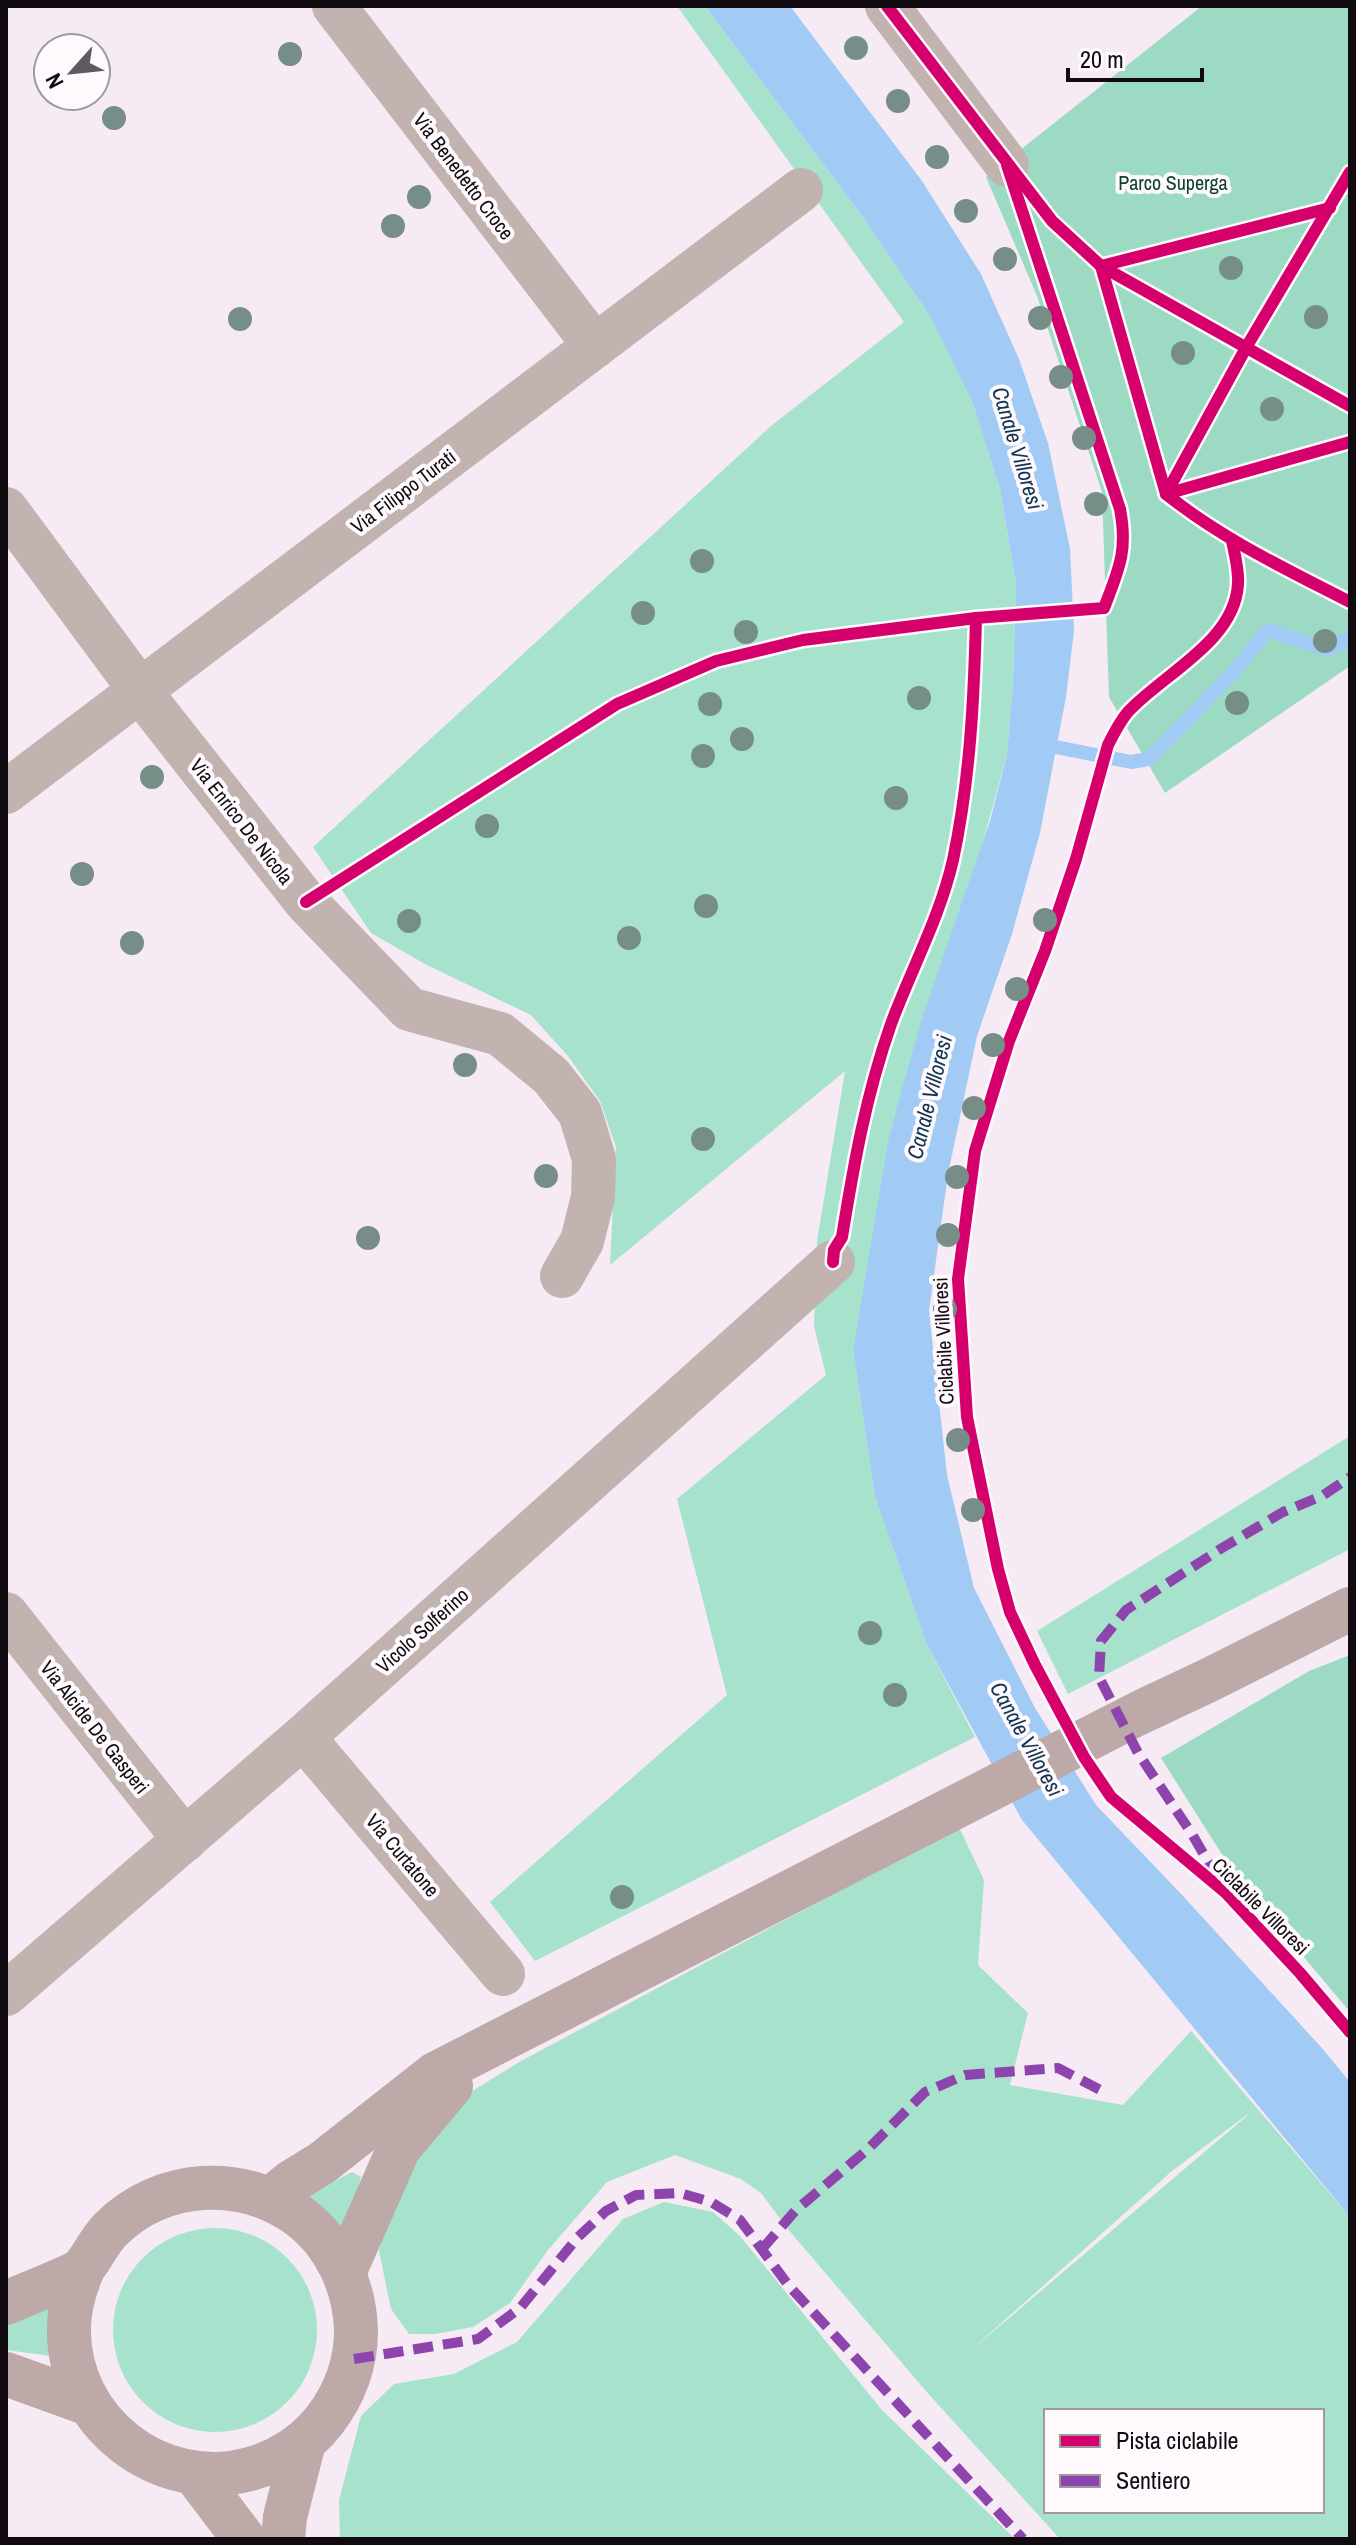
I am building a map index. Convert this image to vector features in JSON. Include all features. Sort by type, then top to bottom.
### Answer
[{"type":"main road","points":[[270,2199],[322,2163],[435,2074],[1139,1713],[1350,1609]]},
{"type":"main road","points":[[344,2273],[399,2148],[444,2093],[493,2045]]},
{"type":"main road","points":[[209,2187],[240,2189],[270,2199],[289,2209],[314,2229],[334,2254],[344,2273],[356,2316],[354,2359],[341,2396],[304,2442],[263,2465],[218,2474],[194,2473],[163,2465],[133,2450],[109,2430],[89,2404],[73,2367],[69,2337],[71,2307],[83,2269],[109,2230],[134,2210],[162,2196],[209,2187]]},
{"type":"main road","points":[[6,2303],[83,2269]]},
{"type":"main road","points":[[6,2374],[89,2404]]},
{"type":"main road","points":[[283,2539],[285,2517],[304,2442]]},
{"type":"main road","points":[[194,2473],[244,2539]]},
{"type":"street","name":"Via Benedetto Croce","points":[[334,6],[595,346]]},
{"type":"street","points":[[887,6],[1007,165]]},
{"type":"street","name":"Via Filippo Turati","points":[[6,792],[801,190]]},
{"type":"street","name":"Via Enrico De Nicola","points":[[6,509],[139,689],[306,902],[409,1009],[500,1034],[551,1076],[580,1113],[594,1159],[593,1197],[582,1241],[562,1276]]},
{"type":"street","name":"Vicolo Solferino","points":[[6,1994],[303,1737],[833,1262]]},
{"type":"street","name":"Via Alcide De Gasperi","points":[[6,1614],[185,1840]]},
{"type":"street","name":"Via Curtatone","points":[[303,1737],[503,1974]]},
{"type":"green space","points":[[677,6],[705,6],[864,219],[930,316],[973,404],[1000,489],[1016,583],[1007,754],[870,1255],[853,1350],[875,1497],[927,1645],[975,1737],[535,1961],[490,1902],[727,1695],[677,1499],[826,1375],[814,1326],[817,1241],[845,1071],[610,1265],[616,1147],[600,1101],[568,1056],[531,1015],[425,964],[371,933],[313,847],[771,426],[904,322]]},
{"type":"green space","name":"Parco Superga","points":[[1202,6],[1350,6],[1350,666],[1165,793],[1109,697],[1102,492],[1037,296],[986,177]]},
{"type":"green space","points":[[1350,1436],[1350,1549],[1068,1694],[1037,1631]]},
{"type":"green space","points":[[1350,1655],[1350,2012],[1235,1875],[1161,1758],[1309,1671]]},
{"type":"green space","points":[[959,1827],[984,1880],[978,1965],[1028,2013],[1010,2085],[1123,2105],[1191,2031],[1350,2217],[1350,2539],[1060,2539],[925,2390],[787,2228],[761,2193],[741,2179],[675,2155],[607,2182],[548,2250],[510,2303],[473,2327],[435,2334],[409,2334],[391,2309],[379,2251],[390,2195],[451,2104],[521,2061]],"holes":[[[1248,2115],[969,2352],[1172,2171]]]},
{"type":"green space","points":[[352,2172],[361,2177],[343,2238],[302,2198]]},
{"type":"green space","points":[[664,2202],[713,2212],[740,2236],[882,2410],[1015,2539],[340,2539],[339,2500],[361,2416],[394,2384],[454,2374],[517,2342],[623,2219]]},
{"type":"green space","points":[[215,2228],[254,2236],[272,2245],[287,2258],[300,2273],[309,2291],[317,2330],[309,2369],[300,2387],[287,2402],[272,2415],[254,2424],[215,2432],[176,2424],[158,2415],[143,2402],[130,2387],[121,2369],[113,2330],[121,2291],[130,2273],[143,2258],[158,2245],[176,2236]]},
{"type":"green space","points":[[52,2302],[51,2356],[6,2350],[6,2319]]},
{"type":"water","name":"Canale Villoresi","points":[[705,6],[790,6],[922,181],[981,274],[1019,359],[1048,443],[1070,549],[1074,631],[1066,697],[1040,833],[1012,934],[977,1036],[948,1174],[929,1311],[947,1475],[974,1588],[1035,1708],[1096,1805],[1183,1896],[1350,2082],[1350,2217],[1022,1820],[927,1645],[875,1497],[853,1350],[889,1137],[921,1021],[990,821],[1007,754],[1016,583],[1000,489],[973,404],[930,316],[864,219]]},
{"type":"waterway","points":[[1041,744],[1131,762],[1149,759],[1232,674],[1268,630],[1328,650],[1350,637]]},
{"type":"marked path","points":[[1218,1879],[1138,1753],[1099,1677],[1101,1641],[1126,1610],[1222,1548],[1283,1512],[1322,1496],[1350,1477]]},
{"type":"marked path","points":[[762,2249],[796,2210],[867,2150],[925,2092],[965,2075],[1058,2068],[1108,2094]]},
{"type":"marked path","points":[[354,2359],[478,2339],[520,2308],[578,2237],[606,2211],[636,2195],[680,2193],[711,2202],[740,2220],[789,2286],[1023,2539]]},
{"type":"cycle path","points":[[887,6],[1052,221],[1101,266],[1350,406]]},
{"type":"cycle path","points":[[833,1262],[834,1250],[842,1237],[874,1077],[891,1024],[941,902],[953,860],[970,740],[976,618],[1104,608],[1118,571],[1122,548],[1120,509],[1007,165]]},
{"type":"cycle path","points":[[1166,494],[1247,346],[1350,172]]},
{"type":"cycle path","points":[[1101,266],[1330,208]]},
{"type":"cycle path","points":[[1101,266],[1166,494],[1232,539],[1350,602]]},
{"type":"cycle path","points":[[1166,494],[1350,442]]},
{"type":"cycle path","name":"Ciclabile Villoresi","points":[[1232,541],[1238,584],[1234,605],[1224,623],[1194,656],[1127,713],[1108,745],[1076,859],[1045,951],[1009,1041],[975,1151],[958,1279],[967,1417],[998,1569],[1010,1612],[1084,1757],[1111,1797],[1226,1893],[1350,2032]]},
{"type":"cycle path","points":[[306,902],[617,704],[716,661],[803,640],[976,618]]}]
